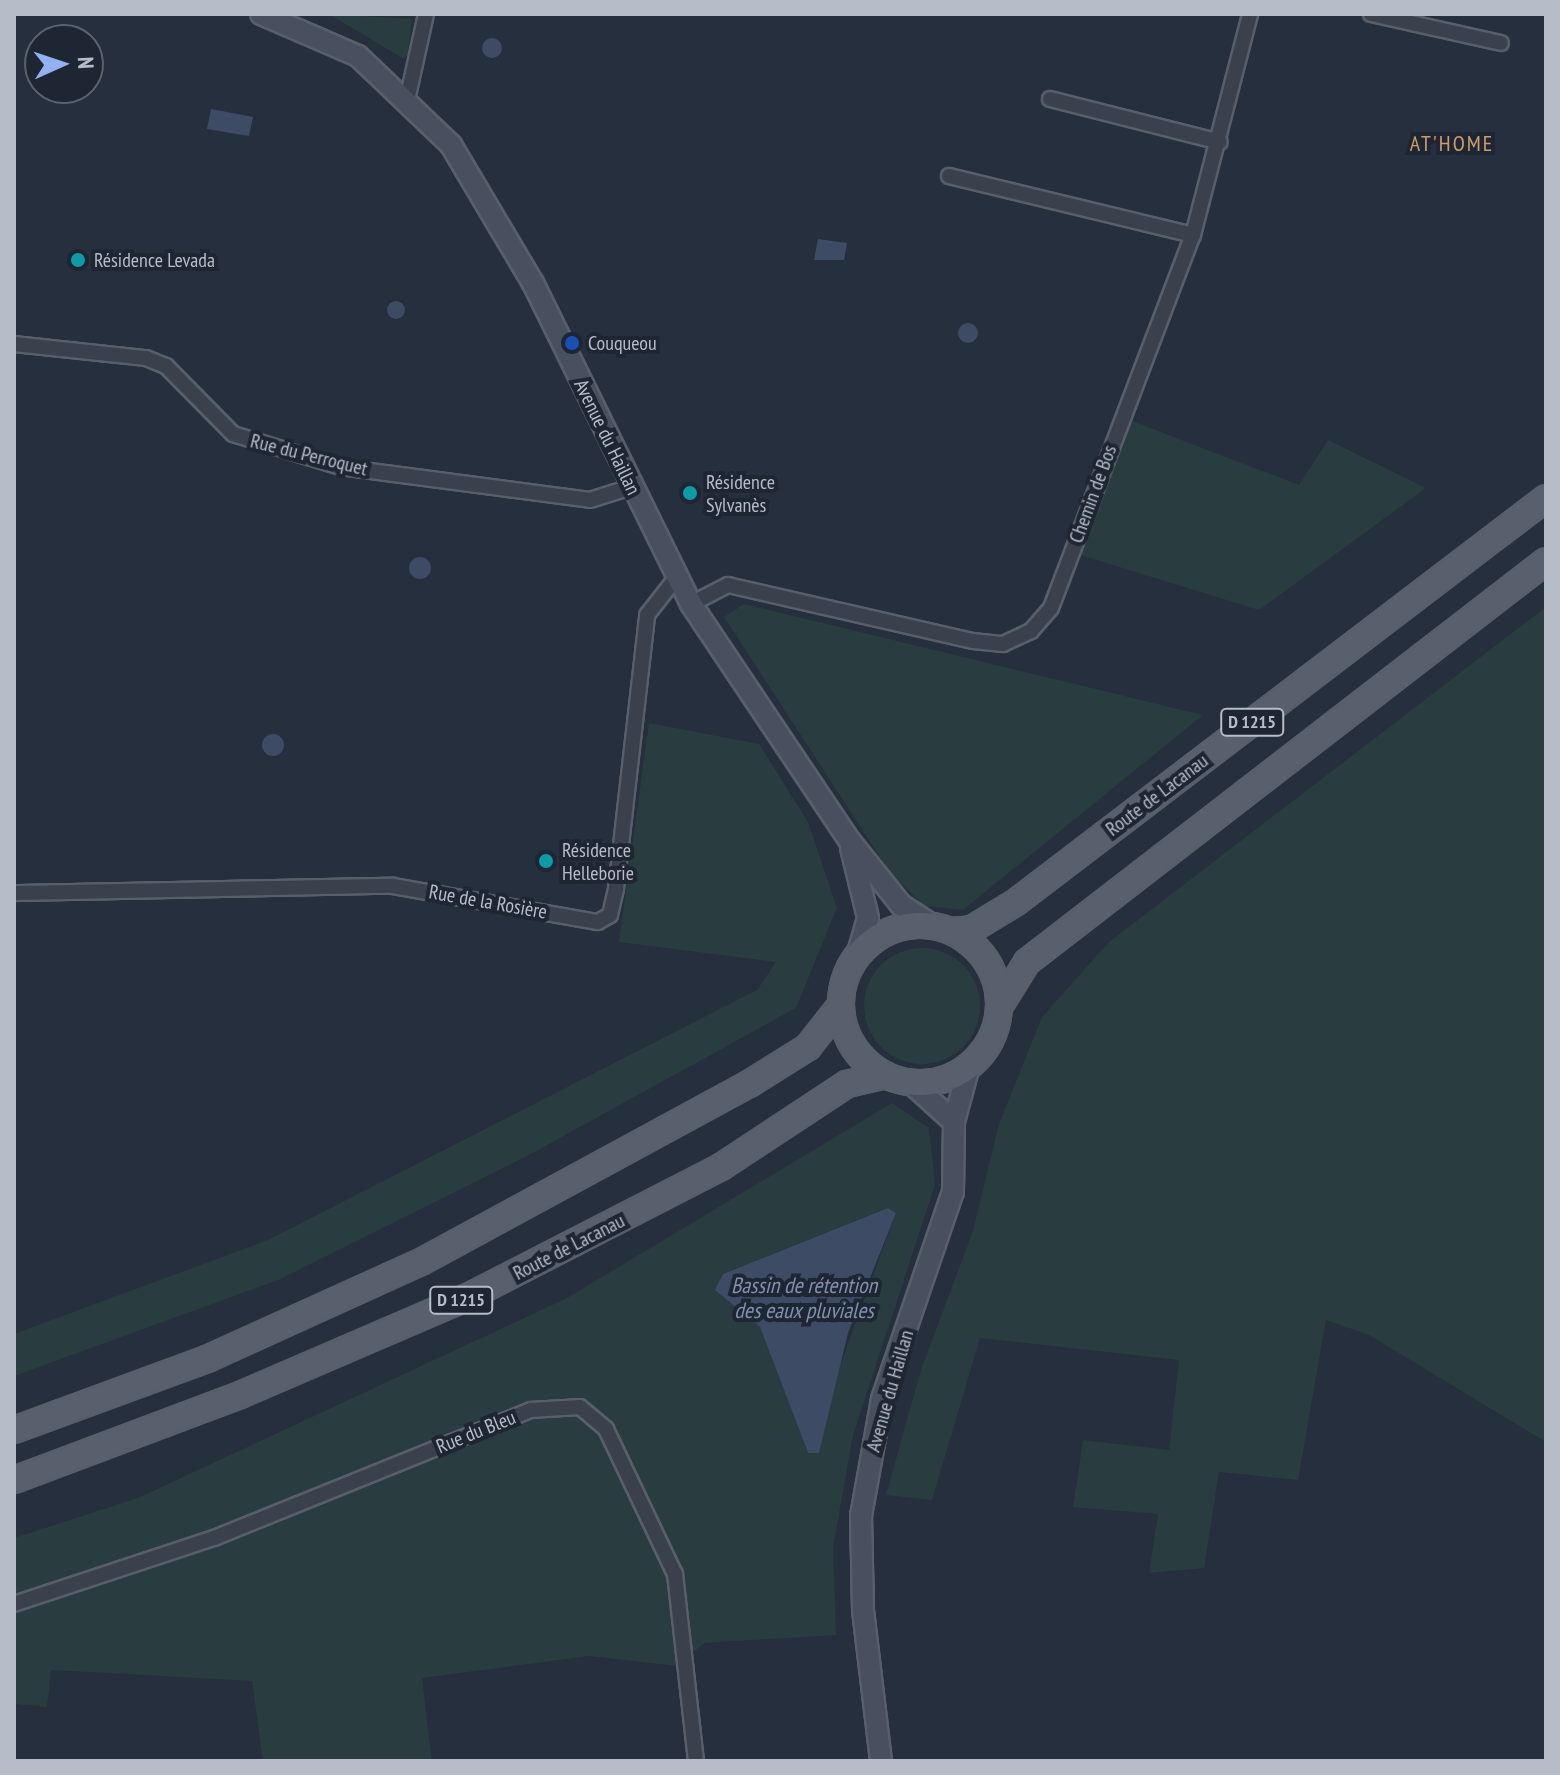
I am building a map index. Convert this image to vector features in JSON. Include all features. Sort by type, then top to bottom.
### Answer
[{"type":"main road","name":"Route de Lacanau","points":[[942,928],[972,929],[1015,903],[1546,498]]},
{"type":"main road","name":"D 1215","points":[[999,1007],[1027,962],[1546,561]]},
{"type":"main road","points":[[942,928],[987,962],[999,1007],[984,1050],[969,1066],[910,1082],[885,1075],[853,1046],[841,1005],[858,954],[892,930],[942,928]]},
{"type":"main road","name":"D 1215","points":[[14,1430],[207,1359],[421,1262],[749,1084],[808,1047],[841,1005]]},
{"type":"main road","name":"Route de Lacanau","points":[[14,1480],[240,1395],[474,1294],[721,1167],[847,1084],[885,1075]]},
{"type":"street","points":[[408,96],[426,14]]},
{"type":"street","name":"Chemin de Bos","points":[[691,604],[728,585],[973,641],[1003,644],[1031,631],[1051,608],[1193,235],[1220,142],[1250,14]]},
{"type":"street","points":[[1371,14],[1501,43]]},
{"type":"street","name":"Avenue du Haillan","points":[[265,15],[358,56],[408,96],[488,202],[691,604],[849,840],[901,905],[942,928]]},
{"type":"street","points":[[1050,99],[1220,142]]},
{"type":"street","points":[[949,176],[1193,235]]},
{"type":"street","name":"Rue du Perroquet","points":[[14,344],[146,358],[166,366],[233,434],[340,467],[590,500],[631,487]]},
{"type":"street","name":"Rue de la Rosière","points":[[14,893],[393,886],[598,922],[610,915],[616,889],[649,605],[676,578]]},
{"type":"street","name":"Avenue du Haillan","points":[[849,840],[867,902],[858,954]]},
{"type":"street","name":"Avenue du Haillan","points":[[881,1761],[863,1610],[861,1516],[882,1399],[953,1192],[954,1122],[969,1066]]},
{"type":"street","points":[[910,1082],[954,1122]]},
{"type":"street","name":"Rue du Bleu","points":[[14,1604],[214,1538],[531,1410],[580,1407],[606,1429],[675,1574],[696,1761]]},
{"type":"shaded area","points":[[329,14],[412,19],[408,54],[404,59]]},
{"type":"shaded area","points":[[1127,419],[1299,485],[1328,440],[1426,488],[1259,610],[1077,554]]},
{"type":"shaded area","points":[[744,604],[1203,715],[963,910],[924,906],[889,871],[724,617]]},
{"type":"shaded area","points":[[1546,607],[1546,1442],[1369,1335],[1326,1320],[1298,1480],[1219,1472],[1204,1568],[1149,1573],[1158,1514],[1073,1507],[1083,1440],[1169,1450],[1179,1360],[980,1338],[932,1500],[886,1495],[921,1370],[973,1231],[999,1124],[1042,1017],[1109,942]]},
{"type":"shaded area","points":[[649,723],[759,744],[808,822],[837,908],[796,1008],[529,1155],[278,1280],[14,1376],[14,1334],[268,1240],[757,990],[776,962],[619,942]]},
{"type":"shaded area","points":[[922,948],[944,952],[963,965],[976,984],[980,1006],[976,1028],[963,1047],[944,1060],[922,1064],[900,1060],[881,1047],[868,1028],[864,1006],[868,984],[881,965],[900,952]]},
{"type":"shaded area","points":[[892,1103],[929,1128],[935,1185],[853,1435],[833,1548],[836,1635],[704,1643],[677,1666],[589,1656],[422,1678],[432,1761],[263,1761],[252,1681],[51,1670],[47,1707],[14,1704],[14,1538],[138,1498],[567,1298]],"holes":[[[888,1208],[896,1213],[808,1453],[760,1327],[723,1274]]]},
{"type":"water","points":[[492,38],[499,41],[502,48],[499,55],[492,58],[485,55],[482,48],[485,41]]},
{"type":"water","points":[[211,109],[253,117],[249,136],[207,129]]},
{"type":"water","points":[[818,239],[847,243],[844,260],[814,260]]},
{"type":"water","points":[[392,301],[400,301],[405,310],[403,317],[392,319],[387,314],[387,306]]},
{"type":"water","points":[[968,323],[975,326],[978,333],[975,340],[968,343],[961,340],[958,333],[961,326]]},
{"type":"water","points":[[420,557],[428,560],[431,568],[428,576],[420,579],[412,576],[409,568],[412,560]]},
{"type":"water","points":[[273,734],[281,737],[284,745],[281,753],[273,756],[265,753],[262,745],[265,737]]},
{"type":"water","name":"Bassin de rétention des eaux pluviales","points":[[888,1208],[896,1213],[848,1333],[819,1453],[808,1453],[760,1327],[715,1290],[723,1274]]},
{"type":"place","name":"Résidence Levada","points":[[78,260]]},
{"type":"place","name":"Couqueou","points":[[572,343]]},
{"type":"place","name":"Résidence Sylvanès","points":[[690,493]]},
{"type":"place","name":"Résidence Helleborie","points":[[546,861]]},
{"type":"district","name":"AT'HOME","points":[[1452,144]]}]
